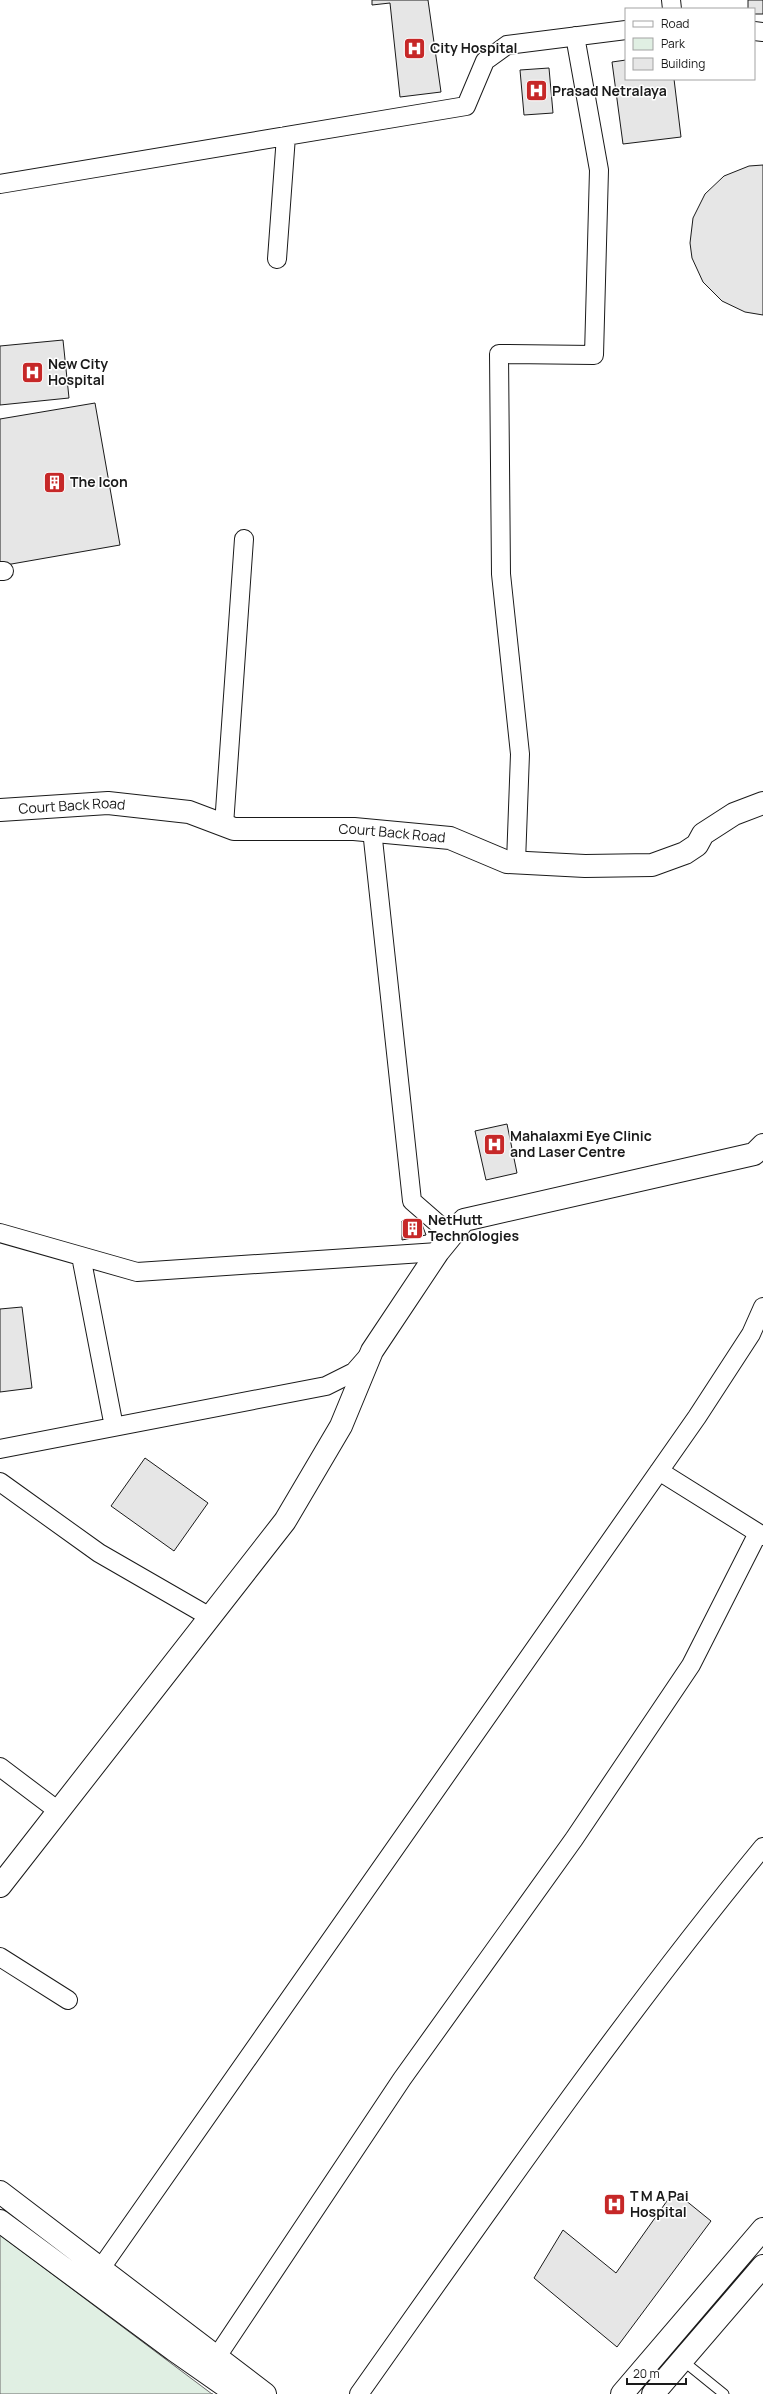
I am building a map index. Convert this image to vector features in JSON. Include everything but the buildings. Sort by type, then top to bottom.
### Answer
[{"type":"street","points":[[0,184],[466,106],[485,61],[506,45],[625,30]]},
{"type":"street","points":[[516,862],[520,754],[502,574],[499,354],[594,355],[599,170],[575,36]]},
{"type":"street","points":[[277,259],[286,136]]},
{"type":"street","points":[[224,825],[244,538]]},
{"type":"street","name":"Court Back Road","points":[[0,810],[108,803],[189,812],[234,829],[372,830],[450,838],[506,862],[585,866],[652,865],[685,853],[698,845],[703,834],[734,814],[763,803]]},
{"type":"street","points":[[372,830],[412,1201],[451,1235]]},
{"type":"street","points":[[0,1449],[326,1386],[354,1372],[372,1351],[438,1252],[464,1220],[754,1154],[763,1145]]},
{"type":"street","points":[[0,1233],[137,1272],[438,1252]]},
{"type":"street","points":[[81,1256],[114,1427]]},
{"type":"street","points":[[101,2268],[698,1417],[751,1334],[763,1307]]},
{"type":"street","points":[[0,1886],[57,1810],[285,1521],[341,1426],[372,1351]]},
{"type":"street","points":[[216,2358],[402,2079],[574,1839],[691,1665],[760,1534],[659,1471]]},
{"type":"street","points":[[0,1482],[99,1553],[210,1617]]},
{"type":"street","points":[[0,1767],[57,1810]]},
{"type":"street","points":[[359,2394],[534,2145],[714,1907],[763,1847]]},
{"type":"street","points":[[0,1957],[68,2000]]},
{"type":"street","points":[[0,2192],[265,2394]]},
{"type":"street","points":[[0,2221],[174,2350],[237,2394]]},
{"type":"street","points":[[622,2394],[763,2229]]},
{"type":"street","points":[[653,2394],[763,2266]]},
{"type":"lane","points":[[682,2360],[724,2394]]},
{"type":"green space","points":[[0,2235],[212,2394],[0,2394]]},
{"type":"place","name":"City Hospital","points":[[415,48]]},
{"type":"place","name":"Prasad Netralaya","points":[[537,91]]},
{"type":"place","name":"New City Hospital","points":[[33,372]]},
{"type":"place","name":"The Icon","points":[[54,482]]},
{"type":"place","name":"Mahalaxmi Eye Clinic and Laser Centre","points":[[494,1144]]},
{"type":"place","name":"NetHutt Technologies","points":[[412,1228]]},
{"type":"place","name":"T M A Pai Hospital","points":[[614,2204]]}]
